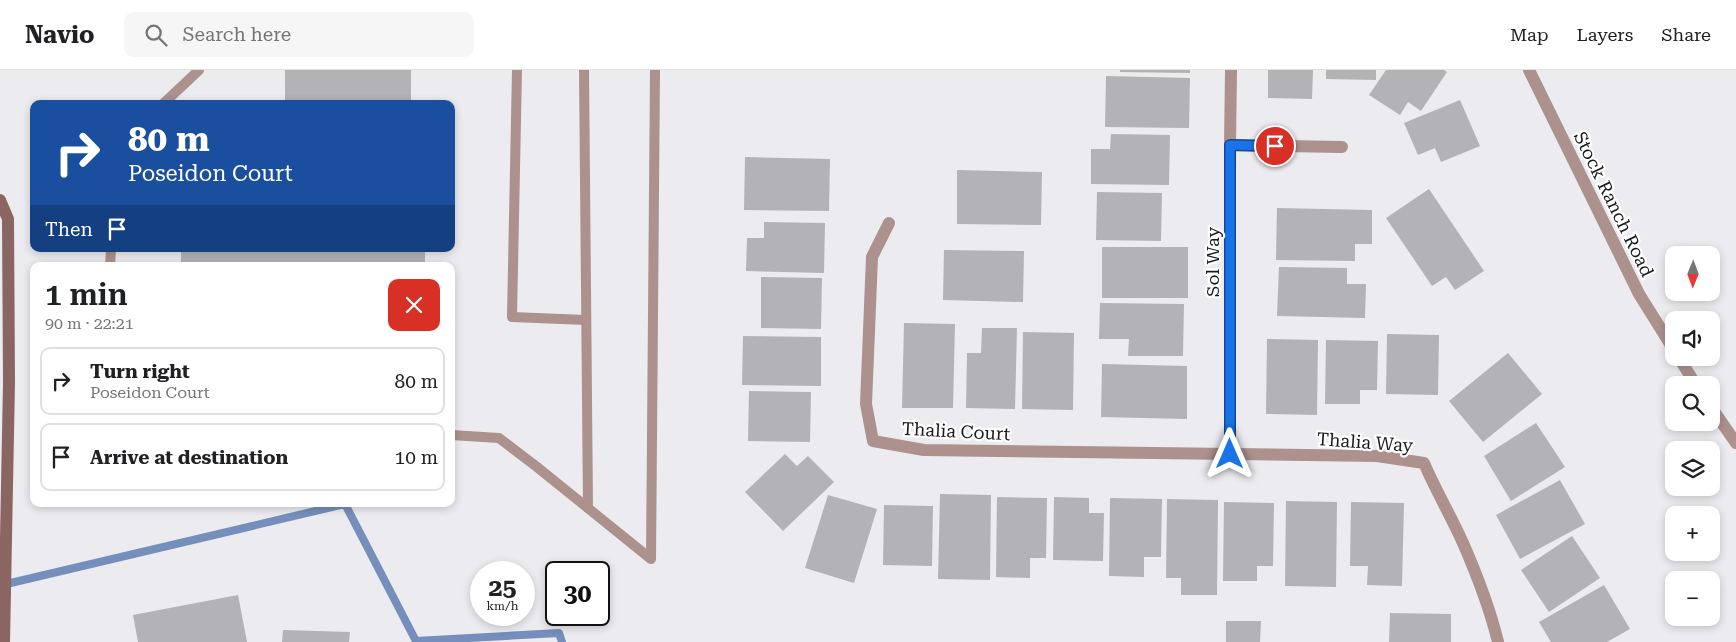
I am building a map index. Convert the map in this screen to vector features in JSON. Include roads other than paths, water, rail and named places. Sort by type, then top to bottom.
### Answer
[{"type":"main road","points":[[0,200],[8,219],[10,382],[4,642]]},
{"type":"street","name":"Sol Way","points":[[1230,454],[1231,70]]},
{"type":"street","name":"Stock Ranch Road","points":[[1529,70],[1639,294],[1665,336]]},
{"type":"street","points":[[1230,145],[1342,147]]},
{"type":"street","name":"Thalia Court","points":[[889,223],[872,257],[866,404],[873,441],[924,450],[1230,454]]},
{"type":"street","points":[[1720,420],[1736,443]]},
{"type":"street","name":"Thalia Way","points":[[1230,454],[1377,456],[1424,464],[1463,543],[1493,622],[1498,642]]},
{"type":"lane","points":[[167,100],[199,70]]},
{"type":"lane","points":[[517,70],[512,318],[586,320]]},
{"type":"lane","points":[[584,70],[588,508]]},
{"type":"lane","points":[[455,435],[499,438],[651,559],[655,70]]},
{"type":"waterway","points":[[2,585],[332,507]]},
{"type":"waterway","points":[[347,507],[416,641],[559,633],[562,642]]}]
